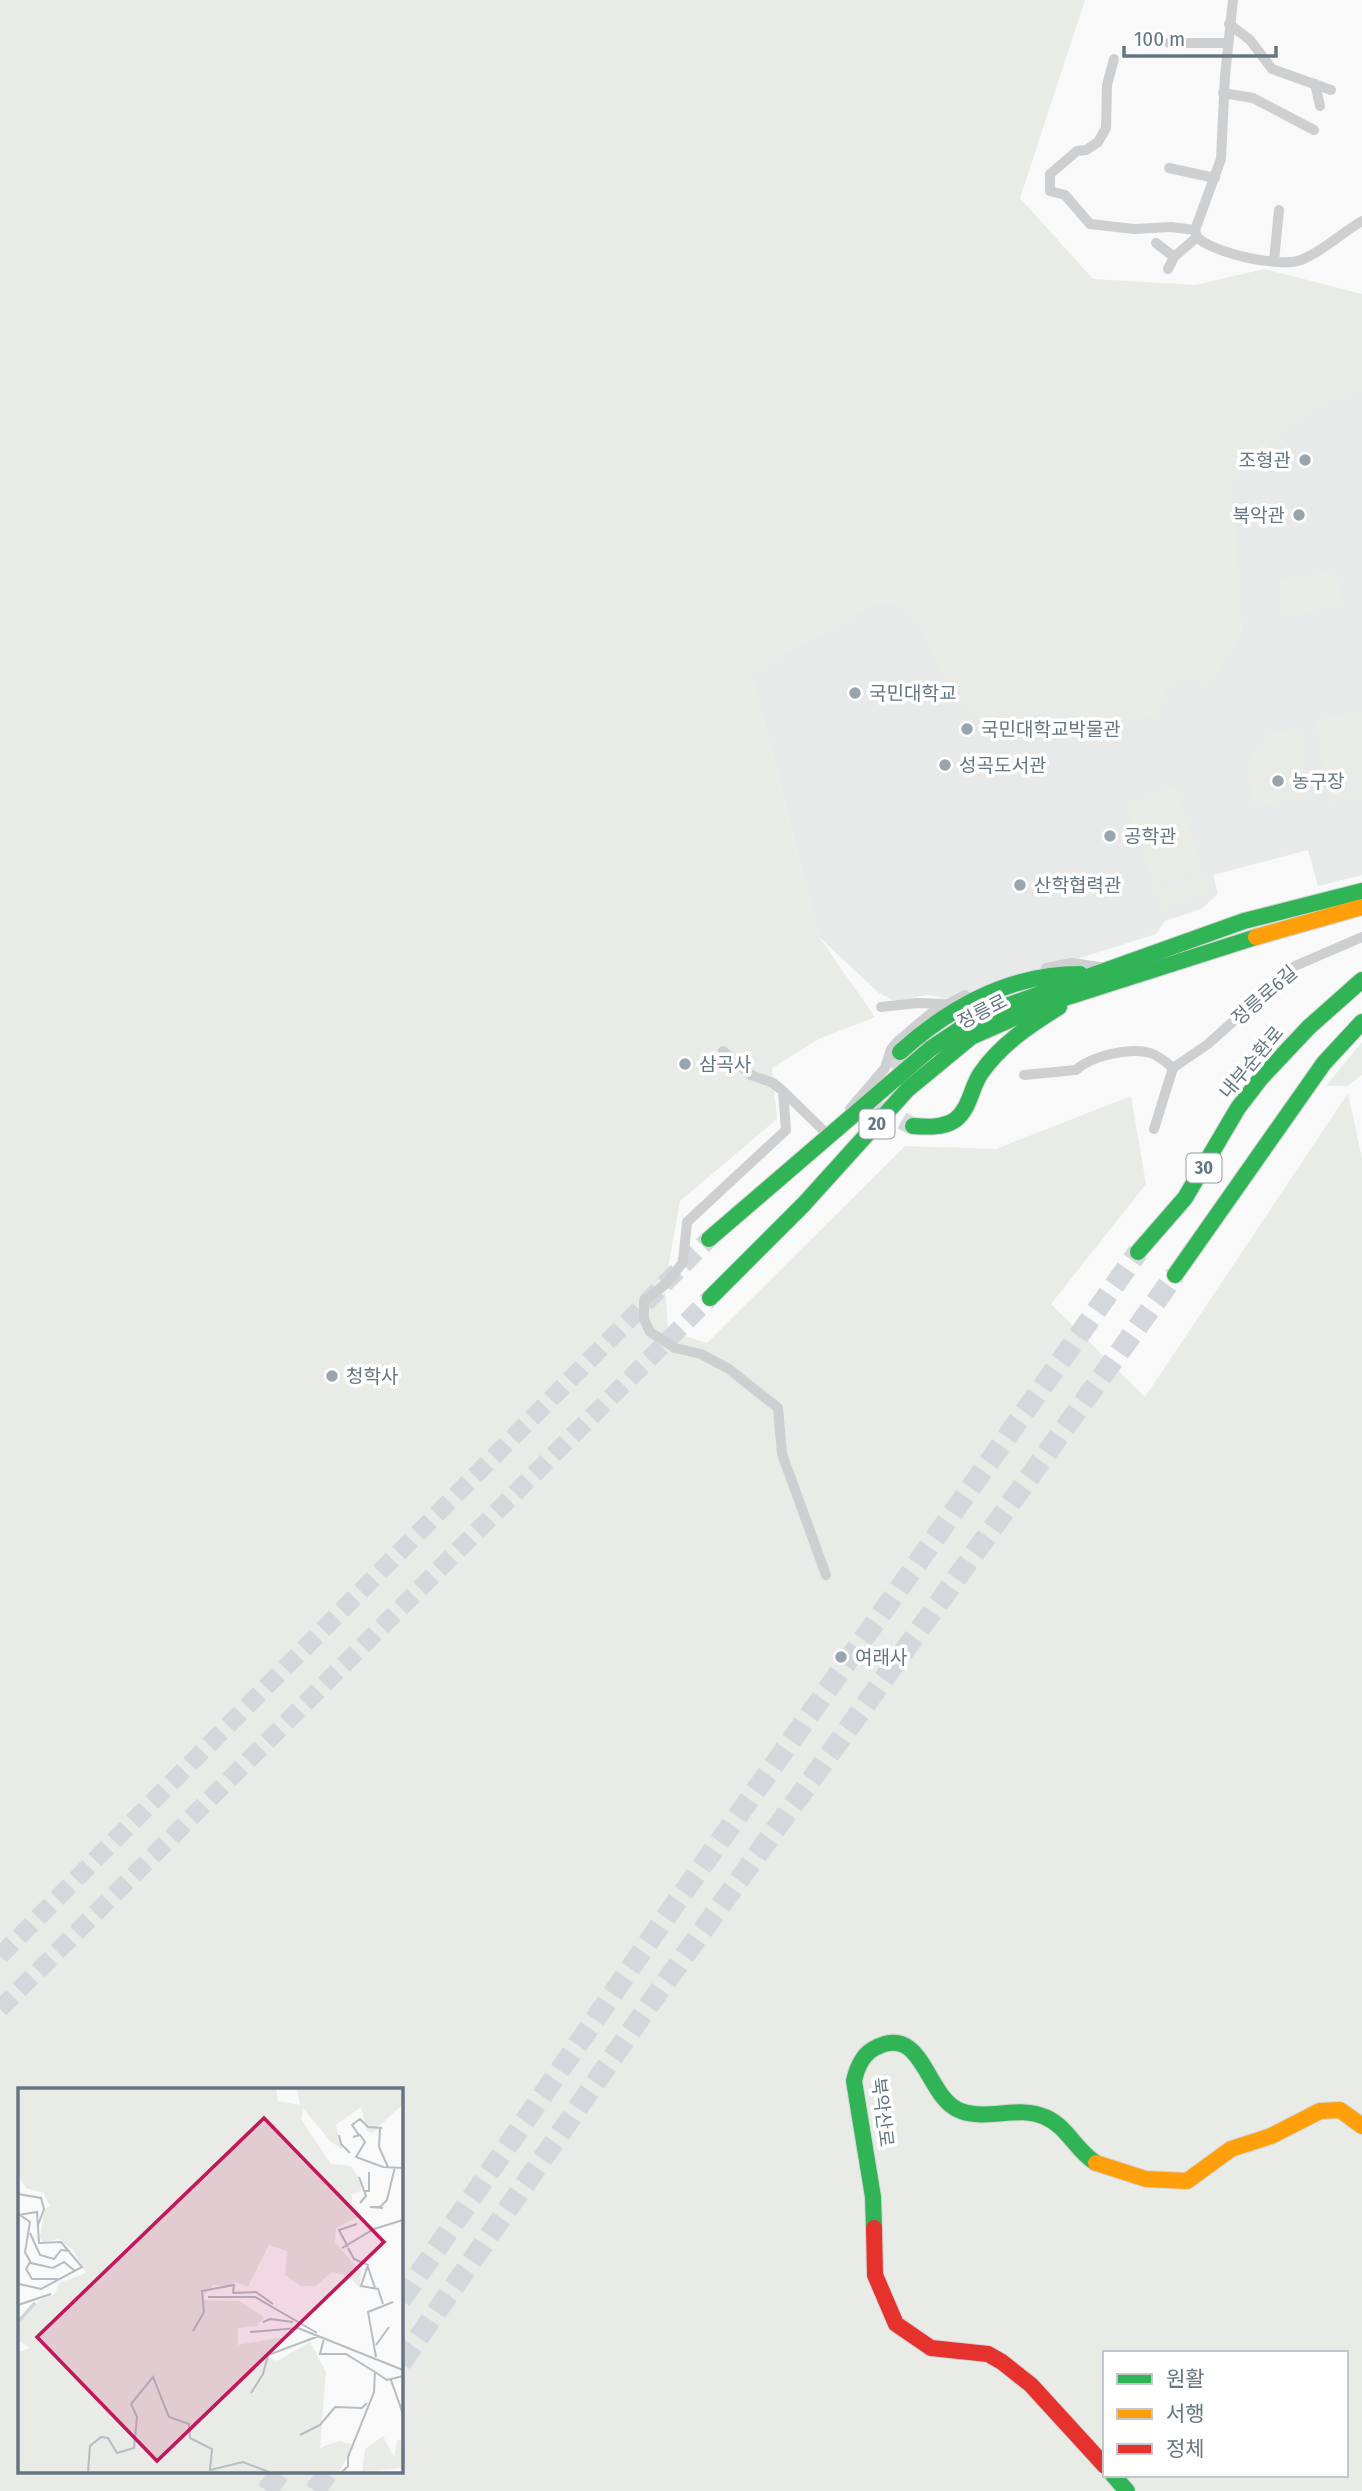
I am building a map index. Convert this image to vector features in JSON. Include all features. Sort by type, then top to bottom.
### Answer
[{"type":"main road","name":"정릉로","points":[[709,1240],[954,1031],[981,1015],[1087,974],[1215,930],[1314,901],[1362,891]]},
{"type":"main road","name":"정릉로","points":[[710,1298],[804,1204],[908,1089],[971,1037],[1005,1020],[1075,995],[1362,907]]},
{"type":"main road","points":[[1136,976],[1154,960],[1214,941],[1220,935],[1215,930]]},
{"type":"main road","points":[[900,1052],[931,1024],[977,997],[1056,972],[1087,974]]},
{"type":"main road","name":"내부순환로","points":[[1138,1252],[1185,1198],[1238,1108],[1261,1078],[1309,1027],[1362,980]]},
{"type":"main road","points":[[913,1126],[940,1126],[955,1119],[966,1107],[976,1080],[990,1062],[1010,1043],[1075,995]]},
{"type":"main road","name":"30","points":[[1175,1275],[1324,1063],[1362,1022]]},
{"type":"main road","name":"북악산로","points":[[1103,2464],[1031,2385],[1002,2362],[988,2354],[930,2348],[895,2324],[875,2274],[873,2197],[854,2081],[857,2068],[867,2052],[881,2044],[899,2042],[911,2048],[947,2102],[958,2110],[1007,2110],[1043,2115],[1064,2127],[1090,2159],[1138,2178],[1187,2180],[1227,2150],[1275,2134],[1310,2113],[1329,2108],[1353,2116],[1362,2126]]},
{"type":"main road","points":[[1115,2477],[1126,2491]]},
{"type":"street","points":[[1168,269],[1174,257],[1196,234],[1221,159],[1223,93],[1233,0]]},
{"type":"street","points":[[1229,24],[1250,40],[1272,69],[1331,90]]},
{"type":"street","points":[[1170,43],[1228,43]]},
{"type":"street","points":[[1114,59],[1107,85],[1109,106],[1106,128],[1098,142],[1086,150],[1077,151],[1050,174],[1050,191],[1065,195],[1090,224],[1133,229],[1171,227],[1196,234],[1204,245],[1220,251],[1295,262],[1362,222]]},
{"type":"street","points":[[1315,84],[1320,106]]},
{"type":"street","points":[[1223,93],[1253,99],[1314,130]]},
{"type":"street","points":[[1169,168],[1215,178]]},
{"type":"street","points":[[1275,261],[1279,210]]},
{"type":"street","points":[[1156,243],[1174,257]]},
{"type":"street","name":"정릉로6길","points":[[1173,1068],[1217,1036],[1295,966],[1362,937]]},
{"type":"street","name":"정릉로","points":[[761,1196],[827,1134],[876,1080],[898,1041],[945,1004],[999,982],[1053,966],[1072,962],[1105,968]]},
{"type":"street","name":"정릉로","points":[[881,1007],[928,1002],[945,1004]]},
{"type":"street","points":[[723,1051],[751,1075],[774,1083],[827,1134]]},
{"type":"street","points":[[1024,1075],[1076,1070],[1083,1064],[1104,1056],[1130,1052],[1150,1053],[1173,1068],[1154,1129]]},
{"type":"street","points":[[783,1091],[786,1130],[687,1222],[684,1262],[668,1282],[644,1301],[644,1319],[650,1332],[658,1338],[729,1369],[778,1408],[782,1454],[826,1574]]},
{"type":"shaded area","points":[[0,0],[1085,0],[1020,198],[1093,279],[1196,285],[1264,269],[1362,294],[1362,389],[1324,404],[1291,425],[1261,450],[1233,479],[1241,633],[1206,686],[1191,676],[1166,688],[1159,714],[1006,741],[957,698],[939,669],[929,642],[913,619],[881,600],[751,672],[819,937],[875,1017],[819,1039],[772,1068],[777,1119],[680,1201],[665,1285],[668,1331],[707,1343],[905,1146],[996,1149],[1131,1096],[1146,1184],[1051,1304],[1145,1397],[1348,1093],[1362,1159],[1362,2491],[0,2491]]},
{"type":"shaded area","name":"국민대학교","points":[[1362,389],[1362,875],[1318,886],[1308,850],[1213,875],[1218,894],[1201,909],[1165,921],[1156,934],[950,999],[927,995],[895,1001],[879,993],[819,937],[751,672],[881,600],[903,608],[917,618],[929,643],[1166,688],[1191,675],[1206,686],[1241,633],[1232,479],[1283,429],[1330,398]]},
{"type":"shaded area","points":[[1337,569],[1343,605],[1284,616],[1278,580]]},
{"type":"shaded area","points":[[1362,711],[1362,797],[1329,803],[1316,719]]},
{"type":"shaded area","name":"농구장","points":[[1301,729],[1310,797],[1253,807],[1247,764],[1267,733]]},
{"type":"shaded area","points":[[1175,786],[1203,867],[1154,884],[1126,803]]},
{"type":"shaded area","points":[[1207,872],[1211,889],[1161,909],[1155,892]]},
{"type":"shaded area","points":[[1362,1042],[1362,1075],[1347,1086],[1326,1086]]},
{"type":"tunnel","points":[[900,1052],[887,1075],[882,1094],[889,1111],[913,1126]]},
{"type":"tunnel","points":[[0,1956],[709,1239]]},
{"type":"tunnel","points":[[402,2299],[656,1931],[1138,1252]]},
{"type":"tunnel","points":[[402,2362],[654,1998],[1175,1275]]},
{"type":"tunnel","points":[[0,2009],[710,1298]]},
{"type":"tunnel","points":[[267,2491],[279,2474]]},
{"type":"tunnel","points":[[315,2491],[327,2474]]},
{"type":"traffic: fast","points":[[709,1239],[930,1049],[981,1015],[1244,921],[1362,891]]},
{"type":"traffic: fast","points":[[710,1298],[804,1204],[908,1089],[971,1037],[1046,1004],[1256,937]]},
{"type":"traffic: fast","points":[[900,1052],[940,1020],[983,996],[1030,980],[1054,975],[1080,974]]},
{"type":"traffic: fast","points":[[1138,1252],[1185,1198],[1238,1108],[1261,1078],[1309,1027],[1362,980]]},
{"type":"traffic: fast","points":[[913,1126],[940,1126],[955,1120],[964,1110],[981,1073],[997,1053],[1027,1028],[1059,1007]]},
{"type":"traffic: fast","points":[[1175,1275],[1324,1063],[1362,1022]]},
{"type":"traffic: fast","points":[[874,2228],[873,2197],[854,2081],[861,2061],[877,2047],[893,2043],[905,2046],[915,2054],[949,2104],[961,2111],[971,2114],[1024,2112],[1045,2117],[1059,2126],[1096,2163]]},
{"type":"traffic: fast","points":[[1115,2477],[1127,2491]]},
{"type":"traffic: slow","points":[[1256,937],[1362,907]]},
{"type":"traffic: slow","points":[[1096,2163],[1146,2179],[1187,2181],[1231,2149],[1271,2136],[1320,2111],[1340,2110],[1362,2126]]},
{"type":"traffic: jam","points":[[874,2228],[875,2275],[896,2324],[931,2348],[988,2354],[1002,2362],[1031,2385],[1103,2464]]},
{"type":"place","name":"조형관","points":[[1305,460]]},
{"type":"place","name":"북악관","points":[[1299,515]]},
{"type":"place","name":"국민대학교","points":[[855,693]]},
{"type":"place","name":"국민대학교박물관","points":[[967,729]]},
{"type":"place","name":"성곡도서관","points":[[945,765]]},
{"type":"place","name":"농구장","points":[[1278,781]]},
{"type":"place","name":"공학관","points":[[1110,836]]},
{"type":"place","name":"산학협력관","points":[[1020,885]]},
{"type":"place","name":"삼곡사","points":[[685,1064]]},
{"type":"place","name":"청학사","points":[[332,1376]]},
{"type":"place","name":"여래사","points":[[841,1657]]}]
